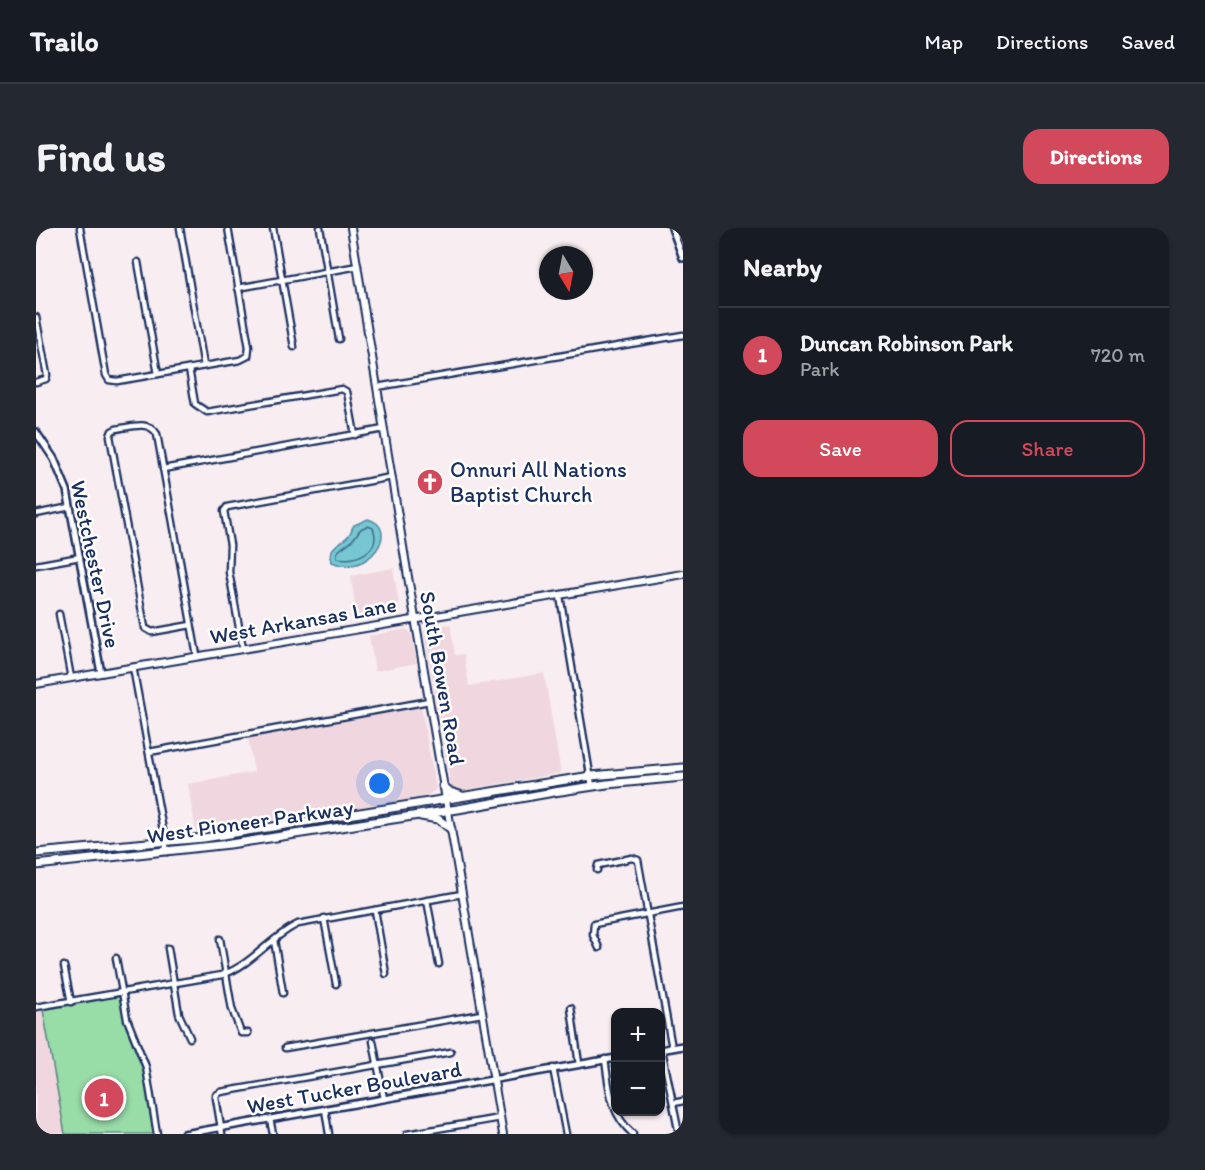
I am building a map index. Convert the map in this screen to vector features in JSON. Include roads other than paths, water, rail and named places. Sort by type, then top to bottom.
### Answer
[{"type":"main road","name":"South Bowen Road","points":[[351,228],[450,829],[503,1134]]},
{"type":"main road","name":"West Arkansas Lane","points":[[36,684],[683,574]]},
{"type":"main road","name":"West Pioneer Parkway","points":[[38,853],[224,835],[591,776],[683,768]]},
{"type":"main road","name":"West Pioneer Parkway","points":[[38,864],[167,852],[592,786],[683,777]]},
{"type":"main road","points":[[443,786],[458,795],[469,796]]},
{"type":"main road","points":[[412,815],[438,819],[450,829]]},
{"type":"main road","points":[[330,828],[331,818]]},
{"type":"main road","points":[[38,853],[38,864]]},
{"type":"street","points":[[80,228],[106,375],[109,380],[117,381],[240,360],[248,356],[249,347],[228,228]]},
{"type":"street","points":[[180,228],[204,366]]},
{"type":"street","points":[[273,228],[294,347]]},
{"type":"street","points":[[320,228],[339,339]]},
{"type":"street","points":[[672,228],[681,247],[683,258]]},
{"type":"street","points":[[138,262],[158,374]]},
{"type":"street","points":[[238,288],[358,266]]},
{"type":"street","points":[[36,318],[46,379],[36,382]]},
{"type":"street","points":[[377,387],[683,335]]},
{"type":"street","points":[[189,369],[195,404],[207,412],[336,390],[345,391],[355,435]]},
{"type":"street","points":[[191,625],[152,632],[145,628],[110,436],[116,429],[147,425],[151,426],[157,434],[197,656]]},
{"type":"street","points":[[163,469],[384,429]]},
{"type":"street","name":"Westchester Drive","points":[[36,432],[62,474],[101,673]]},
{"type":"street","points":[[243,649],[230,572],[230,545],[224,511],[227,507],[392,477]]},
{"type":"street","points":[[36,514],[70,507]]},
{"type":"street","points":[[36,565],[80,558]]},
{"type":"street","points":[[560,596],[592,786]]},
{"type":"street","points":[[59,614],[71,678]]},
{"type":"street","points":[[133,667],[167,852]]},
{"type":"street","points":[[149,752],[429,701]]},
{"type":"street","points":[[597,870],[598,866],[632,858],[638,860],[672,1048]]},
{"type":"street","points":[[36,1007],[226,973],[242,965],[298,924],[462,894]]},
{"type":"street","points":[[426,900],[439,964]]},
{"type":"street","points":[[599,948],[593,935],[594,924],[683,907]]},
{"type":"street","points":[[375,910],[386,974]]},
{"type":"street","points":[[324,918],[336,984]]},
{"type":"street","points":[[220,939],[237,1027],[241,1033],[248,1033]]},
{"type":"street","points":[[274,940],[283,993]]},
{"type":"street","points":[[168,948],[179,1014],[190,1038]]},
{"type":"street","points":[[116,958],[127,1019],[146,1067],[157,1134]]},
{"type":"street","points":[[64,966],[71,1002]]},
{"type":"street","points":[[571,1008],[579,1064]]},
{"type":"street","points":[[285,1048],[482,1014]]},
{"type":"street","points":[[373,1041],[384,1099]]},
{"type":"street","points":[[665,1049],[683,1046]]},
{"type":"street","points":[[222,1131],[216,1098],[218,1093],[452,1053]]},
{"type":"street","name":"West Tucker Boulevard","points":[[184,1134],[222,1131],[270,1119],[611,1058]]},
{"type":"street","points":[[605,1059],[613,1107],[633,1134]]},
{"type":"street","points":[[664,1062],[679,1134]]},
{"type":"street","points":[[553,1068],[566,1134]]},
{"type":"street","points":[[674,1103],[683,1101]]},
{"type":"street","points":[[325,1109],[329,1134]]},
{"type":"street","points":[[407,1134],[500,1118]]},
{"type":"street","points":[[270,1119],[273,1134]]},
{"type":"water","points":[[368,519],[378,524],[382,532],[381,541],[376,550],[358,564],[345,565],[332,562],[333,549],[349,535],[354,525]]},
{"type":"place","name":"Onnuri All Nations Baptist Church","points":[[430,482]]},
{"type":"place","name":"Duncan Robinson Park","points":[[104,1098]]}]
